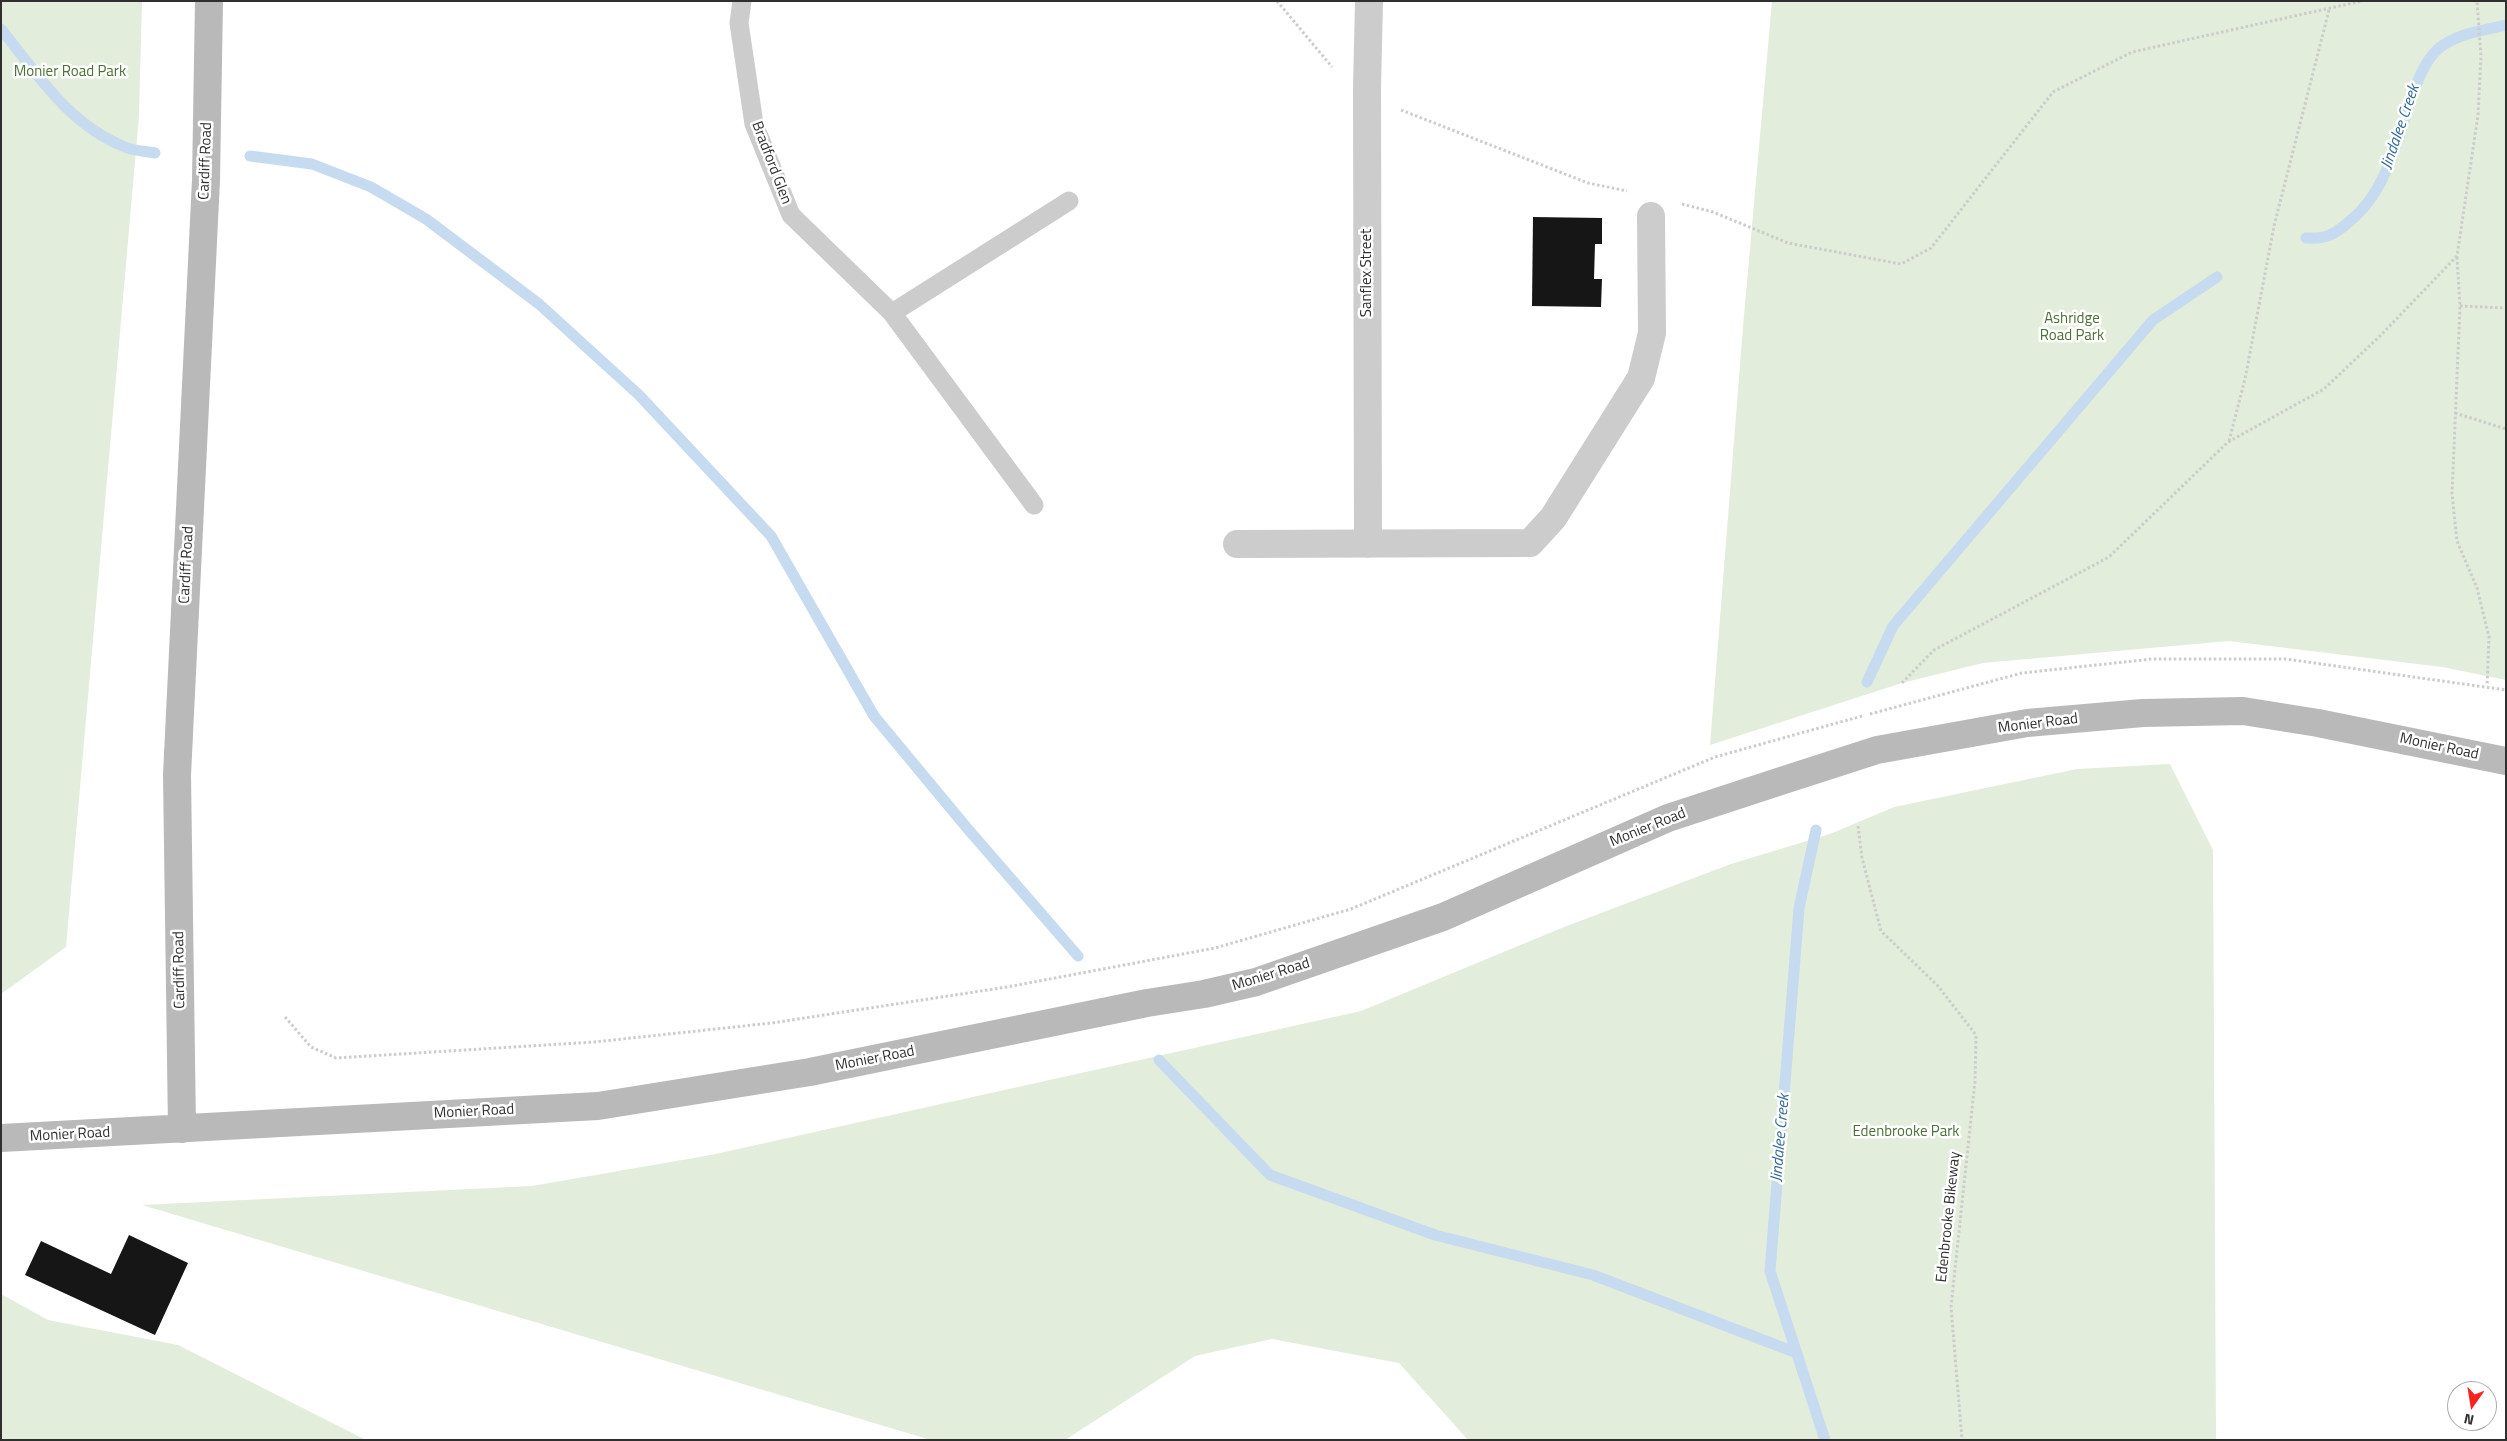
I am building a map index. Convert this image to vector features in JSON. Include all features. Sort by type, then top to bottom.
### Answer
[{"type":"main road","name":"Cardiff Road","points":[[182,1130],[177,775],[206,180],[209,1]]},
{"type":"main road","name":"Monier Road","points":[[1,1138],[182,1130],[598,1106],[810,1072],[994,1036],[1147,1003],[1204,994],[1256,982],[1443,917],[1668,818],[1877,750],[2027,723],[2143,712],[2243,712],[2318,723],[2506,761]]},
{"type":"street","name":"Sanflex Street","points":[[1368,544],[1367,88],[1369,1]]},
{"type":"street","points":[[1237,544],[1530,543],[1553,518],[1641,378],[1652,333],[1651,216]]},
{"type":"lane","name":"Bradford Glen","points":[[742,1],[739,22],[754,124],[791,214],[892,313],[1034,505]]},
{"type":"lane","points":[[892,313],[1068,201]]},
{"type":"path","points":[[1277,1],[1332,68],[1408,113],[1588,183],[1632,192]]},
{"type":"path","points":[[1677,203],[1713,212],[1788,243],[1901,264],[1931,248],[2052,92],[2132,52],[2329,10],[2362,1]]},
{"type":"path","points":[[2477,1],[2481,56],[2478,115],[2457,256],[2460,306],[2452,494],[2457,541],[2477,588],[2489,637],[2487,686]]},
{"type":"path","points":[[2228,442],[2245,379],[2274,226],[2329,10]]},
{"type":"path","points":[[1902,683],[1934,650],[2109,557],[2228,442],[2324,389],[2382,335],[2457,256]]},
{"type":"path","points":[[2460,306],[2506,308]]},
{"type":"path","points":[[2455,413],[2506,429]]},
{"type":"path","points":[[285,1017],[311,1047],[336,1058],[594,1042],[772,1023],[1007,986],[1215,948],[1351,909],[1715,757],[2022,673],[2152,660],[2286,659],[2506,690]]},
{"type":"path","name":"Edenbrooke Bikeway","points":[[1858,826],[1862,858],[1881,930],[1938,986],[1976,1035],[1975,1081],[1951,1307],[1962,1440]]},
{"type":"green space","name":"Monier Road Park","points":[[1,1],[142,1],[139,116],[66,947],[1,994]]},
{"type":"green space","name":"Ashridge Road Park","points":[[1772,1],[2506,1],[2506,680],[2442,667],[2229,641],[1983,663],[1902,683],[1710,745],[1743,327]]},
{"type":"green space","name":"Edenbrooke Park","points":[[2170,764],[2213,850],[2216,1440],[1468,1440],[1399,1363],[1272,1339],[1195,1356],[1065,1440],[931,1440],[142,1205],[532,1186],[711,1155],[1361,1011],[1564,927],[1731,864],[1830,834],[1894,807],[2077,769]]},
{"type":"green space","points":[[1,1294],[48,1320],[178,1345],[366,1440],[1,1440]]},
{"type":"building","points":[[1533,217],[1602,218],[1602,244],[1595,244],[1594,279],[1602,279],[1601,307],[1532,306]]},
{"type":"building","points":[[129,1235],[188,1263],[155,1335],[25,1275],[41,1241],[111,1274]]},
{"type":"waterway","name":"Jindalee Creek","points":[[2306,238],[2325,237],[2335,233],[2362,210],[2372,197],[2388,167],[2424,67],[2438,49],[2453,39],[2506,25]]},
{"type":"waterway","points":[[1,29],[41,80],[70,112],[105,137],[125,147],[155,153]]},
{"type":"waterway","points":[[250,156],[312,164],[371,187],[426,219],[539,304],[639,395],[771,536],[874,716],[967,828],[1078,956]]},
{"type":"waterway","points":[[1867,682],[1893,626],[2153,320],[2217,277]]},
{"type":"waterway","name":"Jindalee Creek","points":[[1816,830],[1799,908],[1770,1271],[1825,1440]]},
{"type":"waterway","points":[[1159,1060],[1270,1175],[1435,1235],[1593,1275],[1797,1353]]}]
